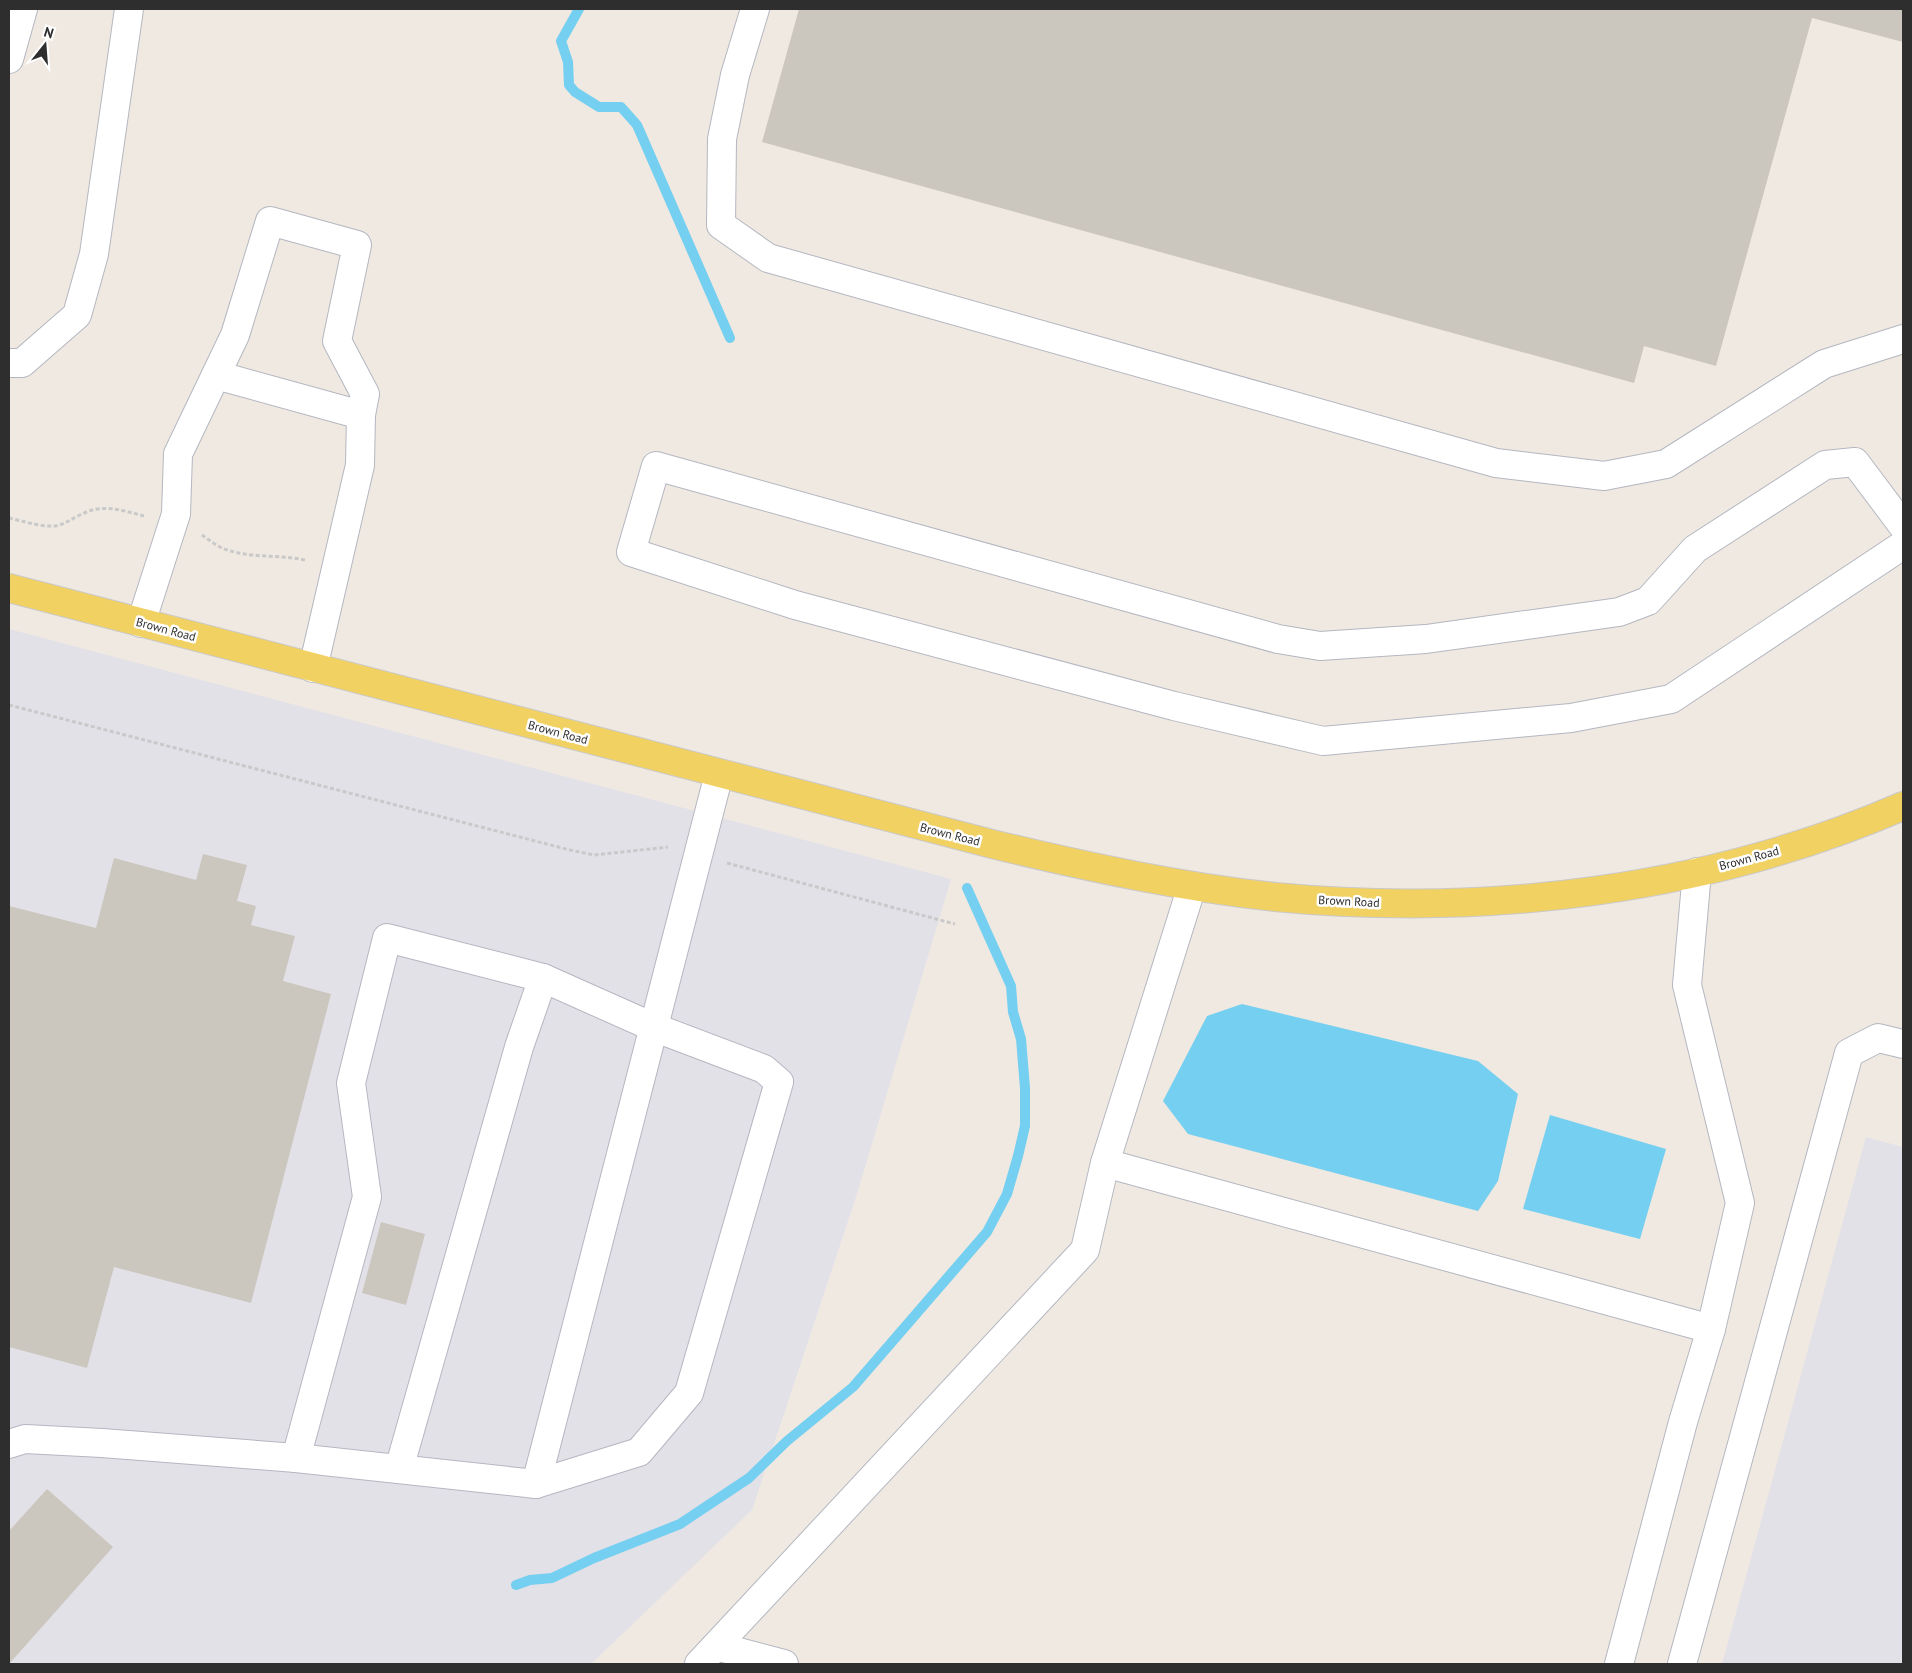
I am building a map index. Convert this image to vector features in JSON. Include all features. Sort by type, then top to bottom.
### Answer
[{"type":"main road","name":"Brown Road","points":[[9,588],[719,774],[1057,860],[1192,886],[1300,899],[1428,903],[1564,894],[1645,883],[1697,872],[1809,841],[1903,806]]},
{"type":"lane","points":[[9,59],[23,9]]},
{"type":"lane","points":[[9,364],[22,363],[77,315],[94,254],[129,9]]},
{"type":"lane","points":[[754,9],[735,75],[722,139],[721,225],[768,258],[1496,463],[1604,476],[1666,464],[1824,364],[1903,338]]},
{"type":"lane","points":[[141,623],[176,514],[178,454],[235,335],[270,221],[357,245],[337,341],[365,394],[361,416],[360,465],[313,668]]},
{"type":"lane","points":[[216,375],[361,416]]},
{"type":"lane","points":[[1903,526],[1856,462],[1825,466],[1695,549],[1648,600],[1619,612],[1426,639],[1320,646],[1278,639],[656,466],[631,552],[794,605],[1174,706],[1323,741],[1571,718],[1671,699],[1903,545]]},
{"type":"lane","points":[[536,1484],[719,774]]},
{"type":"lane","points":[[1619,1664],[1711,1329],[1740,1203],[1688,986],[1697,872]]},
{"type":"lane","points":[[708,1655],[1085,1250],[1105,1163],[1192,886]]},
{"type":"lane","points":[[9,1444],[25,1439],[296,1458],[536,1484],[639,1452],[689,1393],[779,1082],[764,1069],[653,1027],[543,978],[387,938],[351,1084],[367,1197],[296,1458]]},
{"type":"lane","points":[[398,1469],[519,1047],[543,978]]},
{"type":"lane","points":[[1682,1664],[1849,1053],[1878,1038],[1903,1044]]},
{"type":"lane","points":[[1105,1163],[1711,1329]]},
{"type":"lane","points":[[708,1655],[784,1664]]},
{"type":"path","points":[[9,706],[570,850],[594,855],[615,854],[659,846],[955,924]]},
{"type":"shaded area","points":[[9,629],[951,879],[857,1194],[752,1510],[591,1664],[9,1664]]},
{"type":"shaded area","points":[[1866,1137],[1903,1147],[1903,1664],[1722,1664]]},
{"type":"water","points":[[1242,1004],[1478,1061],[1518,1094],[1498,1181],[1478,1211],[1188,1134],[1163,1101],[1207,1016]]},
{"type":"water","points":[[1550,1115],[1666,1149],[1640,1239],[1523,1209]]},
{"type":"building","points":[[799,9],[1903,9],[1903,42],[1812,18],[1716,366],[1644,346],[1634,383],[762,142]]},
{"type":"building","points":[[203,854],[247,865],[237,901],[256,906],[251,925],[295,936],[283,981],[331,994],[251,1303],[114,1267],[87,1368],[9,1347],[9,906],[96,928],[114,858],[196,880]]},
{"type":"building","points":[[381,1222],[425,1234],[406,1305],[362,1293]]},
{"type":"building","points":[[47,1489],[113,1547],[9,1664],[9,1531]]},
{"type":"waterway","points":[[579,9],[561,41],[568,62],[569,85],[575,92],[599,107],[621,107],[637,125],[730,338]]},
{"type":"waterway","points":[[516,1585],[530,1580],[552,1578],[594,1558],[680,1524],[749,1478],[787,1441],[853,1387],[987,1232],[1007,1194],[1018,1156],[1025,1126],[1025,1088],[1021,1039],[1013,1012],[1011,986],[967,888]]}]
